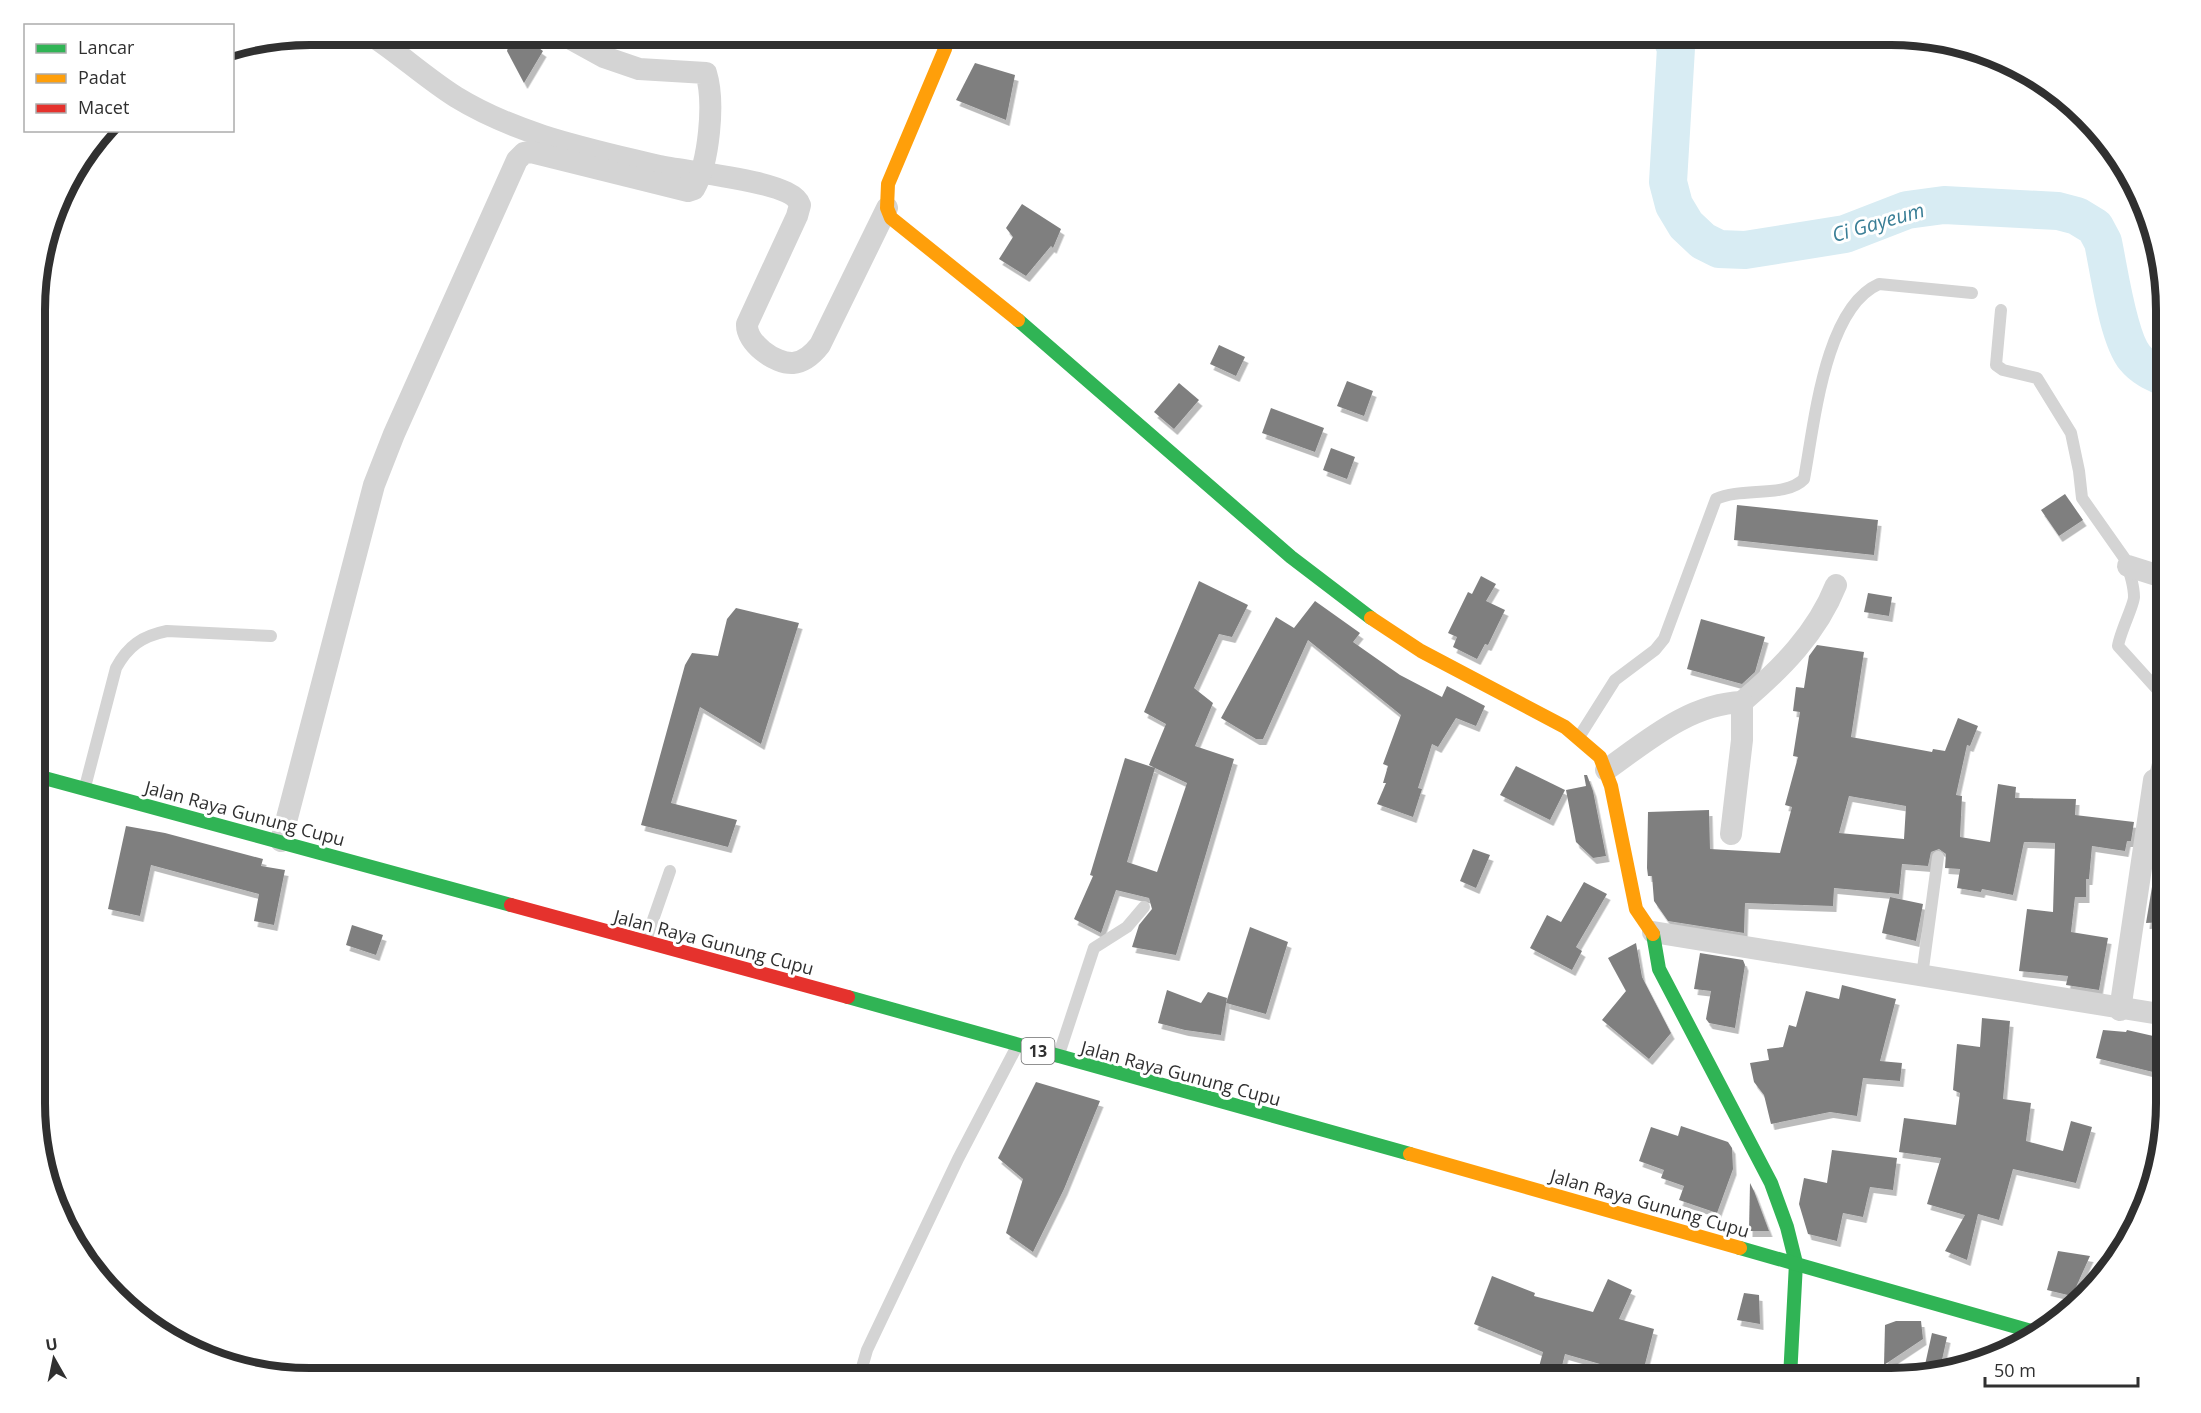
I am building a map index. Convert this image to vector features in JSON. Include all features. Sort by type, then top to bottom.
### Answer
[{"type":"main road","points":[[946,45],[888,184],[887,208],[898,225],[1053,348],[1291,557],[1333,591],[1421,651],[1522,703],[1579,738],[1600,757],[1606,771],[1636,909],[1653,932],[1659,969],[1771,1183],[1787,1227],[1796,1263],[1791,1368]]},
{"type":"main road","name":"Jalan Raya Gunung Cupu","points":[[45,778],[1018,1044],[1058,1058],[1796,1263],[2028,1330]]},
{"type":"street","points":[[386,45],[457,97],[529,132],[567,144],[659,166],[699,179],[787,190],[798,199],[798,216],[747,324],[747,331],[753,342],[773,357],[785,362],[804,360],[820,345],[887,208]]},
{"type":"street","points":[[281,841],[374,485],[394,434],[517,160],[524,153],[531,152],[685,191],[699,179],[708,131],[706,73],[639,69],[604,57],[583,45]]},
{"type":"street","points":[[2128,566],[2156,575]]},
{"type":"street","points":[[1606,771],[1649,739],[1700,710],[1722,703],[1742,702],[1775,674],[1802,642],[1825,613],[1836,585]]},
{"type":"street","points":[[1731,834],[1742,740],[1742,702]]},
{"type":"street","points":[[2120,1010],[2154,780]]},
{"type":"street","points":[[1653,932],[2120,1010],[2156,1014]]},
{"type":"lane","points":[[1579,738],[1615,680],[1660,645],[1716,499],[1730,492],[1791,489],[1804,479],[1823,373],[1836,334],[1858,301],[1879,284],[1972,293]]},
{"type":"lane","points":[[2001,310],[1996,366],[2003,370],[2037,378],[2071,433],[2082,498],[2126,559],[2128,566],[2134,598],[2123,622],[2118,646],[2156,688]]},
{"type":"lane","points":[[84,788],[116,668],[124,653],[136,642],[152,634],[167,631],[271,636]]},
{"type":"lane","points":[[2154,780],[2156,772]]},
{"type":"lane","points":[[1922,976],[1938,857]]},
{"type":"lane","points":[[646,942],[670,871]]},
{"type":"lane","points":[[1058,1058],[1094,948],[1127,927],[1144,907]]},
{"type":"lane","points":[[862,1368],[867,1350],[958,1159],[1018,1044]]},
{"type":"building","points":[[509,45],[535,45],[543,51],[524,83],[507,51]]},
{"type":"building","points":[[975,63],[1015,75],[1006,120],[956,100]]},
{"type":"building","points":[[1022,204],[1061,229],[1053,248],[1051,246],[1026,276],[999,259],[1013,237],[1006,228]]},
{"type":"building","points":[[1219,345],[1245,357],[1236,376],[1210,364]]},
{"type":"building","points":[[1347,381],[1373,391],[1364,416],[1337,406]]},
{"type":"building","points":[[1179,383],[1199,400],[1174,429],[1154,412]]},
{"type":"building","points":[[1271,408],[1324,428],[1315,452],[1262,433]]},
{"type":"building","points":[[1331,448],[1355,457],[1347,479],[1323,470]]},
{"type":"building","points":[[2065,494],[2083,520],[2059,536],[2041,510]]},
{"type":"building","points":[[1737,505],[1878,520],[1874,555],[1734,540]]},
{"type":"building","points":[[1481,576],[1496,584],[1486,601],[1505,610],[1488,645],[1485,644],[1477,659],[1453,647],[1457,637],[1448,633],[1468,592],[1472,594]]},
{"type":"building","points":[[1199,581],[1248,605],[1232,637],[1219,634],[1194,688],[1213,703],[1195,746],[1234,759],[1176,955],[1132,947],[1139,925],[1152,909],[1149,898],[1116,890],[1101,933],[1074,919],[1093,876],[1090,875],[1125,758],[1155,768],[1149,765],[1166,724],[1144,712]],"holes":[[[1155,768],[1187,783],[1157,872],[1127,862]]]},
{"type":"building","points":[[1868,593],[1892,597],[1889,616],[1864,612]]},
{"type":"building","points":[[1315,601],[1360,633],[1353,642],[1400,675],[1442,697],[1447,686],[1485,706],[1476,726],[1456,718],[1438,747],[1432,744],[1418,788],[1422,789],[1413,817],[1377,804],[1386,783],[1383,783],[1388,766],[1383,764],[1401,715],[1308,640],[1263,739],[1256,739],[1221,718],[1276,617],[1294,628]]},
{"type":"building","points":[[736,608],[799,623],[761,744],[700,707],[671,803],[737,820],[728,847],[641,825],[685,665],[692,653],[718,656],[727,619]]},
{"type":"building","points":[[1701,619],[1765,637],[1755,672],[1742,684],[1687,669]]},
{"type":"building","points":[[1817,645],[1864,652],[1851,737],[1932,752],[1933,749],[1945,751],[1958,718],[1978,726],[1970,746],[1967,745],[1956,795],[1962,796],[1960,837],[1990,842],[1998,784],[2016,787],[2015,798],[2076,799],[2075,815],[2134,822],[2131,841],[2127,841],[2125,851],[2092,846],[2089,879],[2086,879],[2086,897],[2075,897],[2071,932],[2108,938],[2099,990],[2066,985],[2068,976],[2019,971],[2027,909],[2053,912],[2055,843],[2024,842],[2013,895],[1982,889],[1981,892],[1957,888],[1960,869],[1945,868],[1946,854],[1939,849],[1931,852],[1928,866],[1902,864],[1899,894],[1834,888],[1833,906],[1745,903],[1744,933],[1668,921],[1654,901],[1652,876],[1648,876],[1648,812],[1709,810],[1710,849],[1780,853],[1792,807],[1785,805],[1798,757],[1793,756],[1800,712],[1793,711],[1796,687],[1804,688],[1809,656]],"holes":[[[1849,796],[1906,806],[1904,839],[1839,833]]]},
{"type":"building","points":[[1516,766],[1565,790],[1550,820],[1500,795]]},
{"type":"building","points":[[1584,775],[1587,775],[1593,791],[1606,856],[1593,858],[1576,842],[1566,790],[1586,786]]},
{"type":"building","points":[[126,826],[165,833],[263,859],[261,866],[285,870],[274,925],[254,921],[259,894],[151,865],[140,916],[108,909]]},
{"type":"building","points":[[1473,849],[1490,855],[1476,888],[1460,881]]},
{"type":"building","points":[[1584,882],[1607,894],[1576,947],[1582,951],[1572,970],[1530,948],[1547,915],[1561,922]]},
{"type":"building","points":[[2152,887],[2156,887],[2156,922],[2146,923]]},
{"type":"building","points":[[1890,897],[1923,904],[1916,941],[1882,933]]},
{"type":"building","points":[[352,925],[383,935],[376,955],[346,945]]},
{"type":"building","points":[[1250,927],[1288,942],[1266,1014],[1226,1003]]},
{"type":"building","points":[[1636,943],[1642,977],[1671,1033],[1649,1059],[1602,1020],[1626,991],[1608,958]]},
{"type":"building","points":[[1700,953],[1743,960],[1745,965],[1735,1028],[1709,1023],[1706,1019],[1711,991],[1694,989]]},
{"type":"building","points":[[1842,985],[1896,999],[1880,1061],[1902,1063],[1900,1081],[1863,1078],[1857,1116],[1830,1112],[1771,1124],[1764,1095],[1754,1082],[1750,1063],[1769,1060],[1767,1049],[1783,1047],[1789,1025],[1796,1027],[1806,991],[1839,999]]},
{"type":"building","points":[[1167,990],[1201,1003],[1208,992],[1227,998],[1221,1035],[1185,1030],[1158,1023]]},
{"type":"building","points":[[1982,1018],[2010,1021],[2003,1099],[2031,1103],[2026,1141],[2063,1151],[2071,1121],[2092,1127],[2076,1183],[2013,1169],[1999,1220],[1978,1214],[1967,1260],[1945,1251],[1965,1215],[1927,1204],[1941,1158],[1899,1152],[1904,1118],[1956,1125],[1960,1093],[1953,1090],[1957,1044],[1980,1047]]},
{"type":"building","points":[[2103,1030],[2126,1032],[2127,1030],[2156,1037],[2156,1061],[2153,1072],[2096,1058]]},
{"type":"building","points":[[1036,1082],[1100,1101],[1064,1189],[1033,1252],[1006,1233],[1023,1179],[998,1158]]},
{"type":"building","points":[[1681,1126],[1728,1142],[1732,1148],[1733,1169],[1717,1213],[1679,1200],[1684,1186],[1661,1178],[1664,1170],[1639,1161],[1651,1127],[1678,1136]]},
{"type":"building","points":[[1832,1150],[1897,1158],[1893,1190],[1870,1187],[1863,1217],[1843,1213],[1837,1241],[1808,1234],[1799,1204],[1804,1178],[1827,1183]]},
{"type":"building","points":[[1750,1183],[1754,1191],[1769,1231],[1749,1231]]},
{"type":"building","points":[[2058,1251],[2090,1256],[2072,1296],[2047,1290]]},
{"type":"building","points":[[1492,1276],[1535,1293],[1534,1296],[1593,1312],[1608,1279],[1632,1290],[1619,1319],[1654,1329],[1644,1368],[1614,1368],[1565,1354],[1562,1368],[1539,1368],[1543,1352],[1474,1324]]},
{"type":"building","points":[[1744,1293],[1759,1295],[1760,1324],[1737,1320]]},
{"type":"building","points":[[1896,1321],[1921,1321],[1923,1339],[1884,1365],[1885,1325]]},
{"type":"building","points":[[1932,1333],[1947,1337],[1941,1363],[1925,1366]]},
{"type":"waterway","name":"Ci Gayeum","points":[[1675,45],[1668,182],[1674,205],[1686,225],[1703,241],[1719,249],[1745,250],[1845,234],[1907,210],[1944,205],[2058,211],[2077,216],[2095,227],[2103,242],[2119,320],[2129,348],[2142,365],[2156,373]]},
{"type":"traffic: fast","points":[[1018,320],[1291,557],[1371,618]]},
{"type":"traffic: fast","points":[[45,778],[511,905]]},
{"type":"traffic: fast","points":[[1653,934],[1659,969],[1771,1183],[1787,1227],[1796,1263],[1791,1368]]},
{"type":"traffic: fast","points":[[848,997],[1410,1154]]},
{"type":"traffic: fast","points":[[1740,1248],[2028,1330]]},
{"type":"traffic: slow","points":[[946,45],[888,184],[887,208],[891,218],[1018,320]]},
{"type":"traffic: slow","points":[[1371,618],[1421,651],[1565,727],[1600,757],[1611,786],[1636,909],[1653,934]]},
{"type":"traffic: slow","points":[[1410,1154],[1740,1248]]},
{"type":"traffic: jam","points":[[511,905],[848,997]]}]
